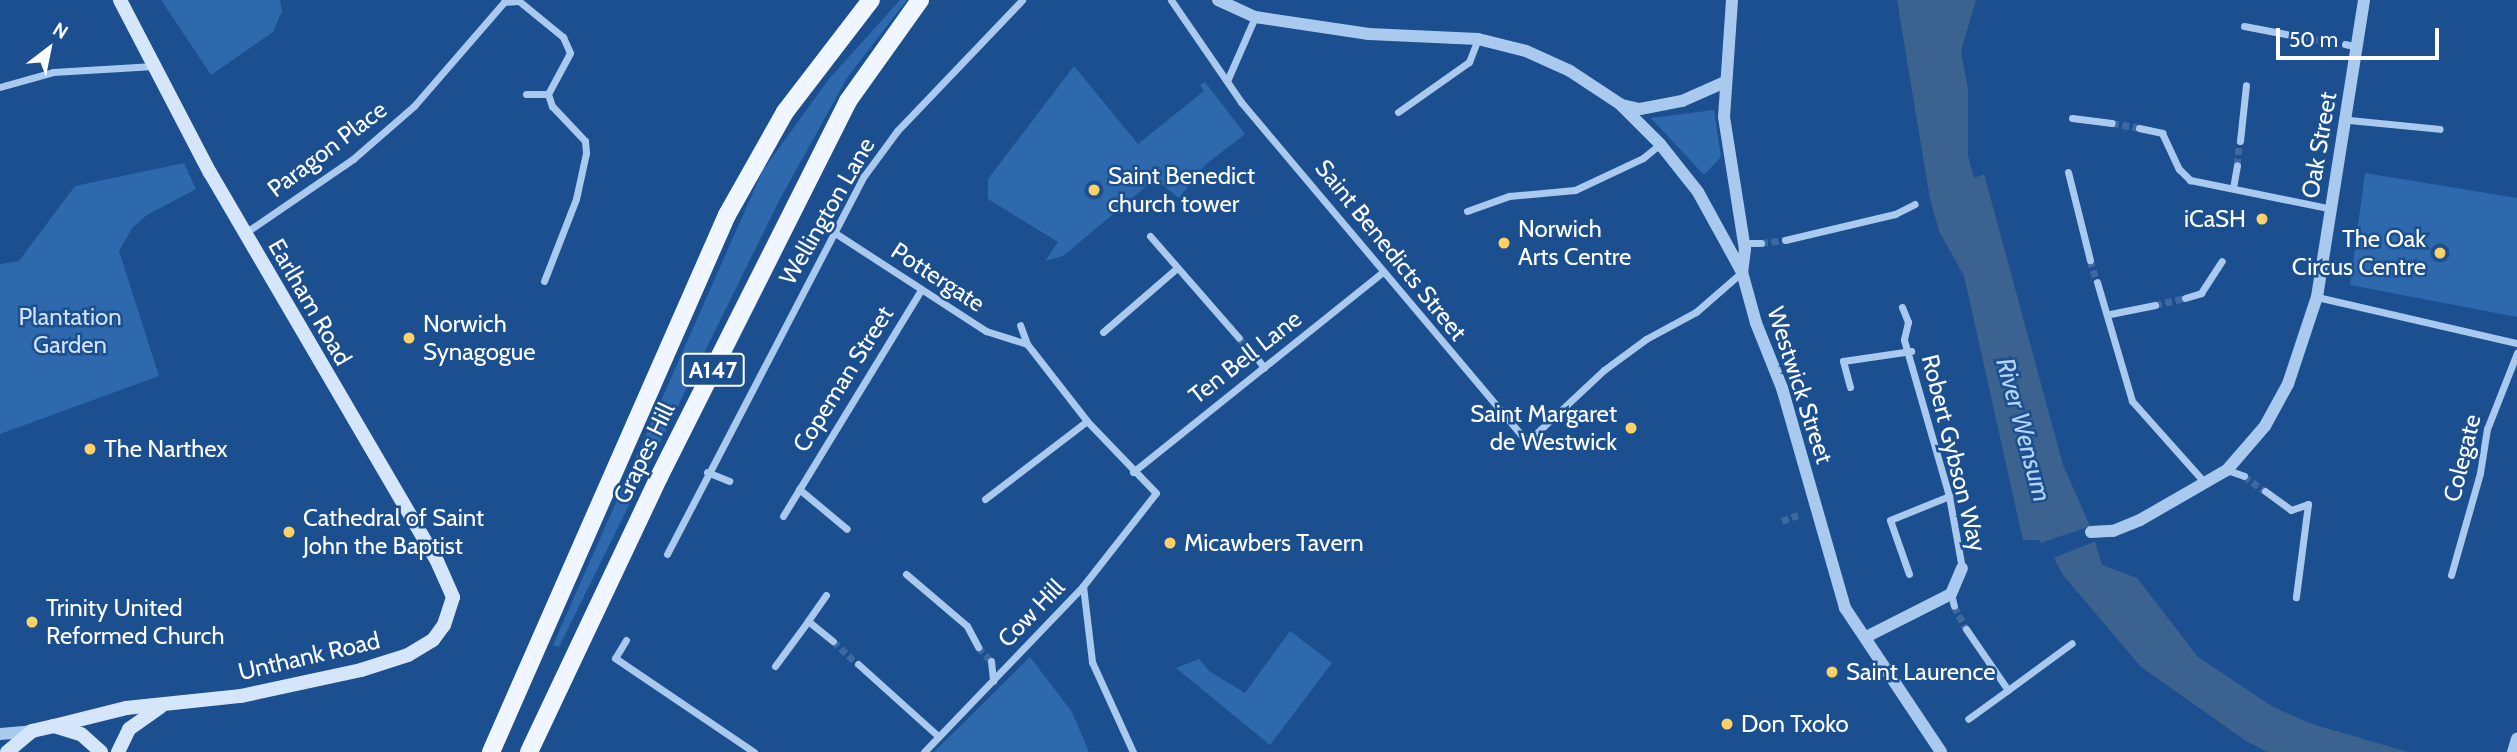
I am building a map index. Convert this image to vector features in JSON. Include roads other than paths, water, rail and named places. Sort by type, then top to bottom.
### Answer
[{"type":"main road","name":"Earlham Road","points":[[120,0],[244,234],[449,583],[453,597],[444,625]]},
{"type":"main road","name":"Grapes Hill","points":[[491,752],[727,215],[785,111],[871,0]]},
{"type":"main road","name":"Grapes Hill","points":[[529,752],[659,477],[848,101],[920,0]]},
{"type":"main road","name":"Unthank Road","points":[[32,731],[126,708],[241,696],[361,670],[408,655],[433,640],[444,625]]},
{"type":"main road","name":"Unthank Road","points":[[118,752],[138,720],[172,702]]},
{"type":"main road","points":[[54,726],[81,734],[101,752]]},
{"type":"main road","points":[[7,752],[32,731]]},
{"type":"street","name":"Wellington Lane","points":[[667,554],[832,231],[897,131],[1022,0]]},
{"type":"street","name":"Saint Benedicts Street","points":[[1171,0],[1227,81],[1381,273],[1527,442],[1604,370],[1707,304],[1742,272]]},
{"type":"street","points":[[1217,0],[1255,17],[1369,34],[1478,39],[1526,51],[1570,71],[1619,104],[1660,144],[1698,192],[1742,272]]},
{"type":"street","name":"Westwick Street","points":[[1732,0],[1724,117],[1744,243],[1742,272],[1756,323],[1782,388],[1833,577],[1845,608],[1941,752]]},
{"type":"street","name":"Oak Street","points":[[2091,532],[2113,531],[2140,520],[2207,485],[2227,470],[2265,426],[2288,384],[2317,297],[2328,208],[2349,120],[2351,46],[2364,0]]},
{"type":"street","name":"Paragon Place","points":[[244,234],[353,159],[414,106],[504,2],[519,1],[564,37],[570,53],[548,94]]},
{"type":"street","points":[[1227,81],[1255,17]]},
{"type":"street","points":[[2244,26],[2301,37]]},
{"type":"street","points":[[1398,113],[1469,62],[1478,39]]},
{"type":"street","points":[[0,87],[53,72],[155,66]]},
{"type":"street","points":[[1619,104],[1640,109],[1682,101],[1725,82]]},
{"type":"street","points":[[2240,141],[2246,85]]},
{"type":"street","points":[[526,94],[548,94],[552,106],[584,141],[586,153],[576,199],[544,281]]},
{"type":"street","points":[[2072,118],[2112,123]]},
{"type":"street","points":[[2349,120],[2440,130]]},
{"type":"street","points":[[2139,128],[2162,133],[2170,144],[2179,169],[2190,180],[2328,208]]},
{"type":"street","points":[[1467,211],[1508,197],[1575,190],[1643,158],[1660,144]]},
{"type":"street","points":[[2233,188],[2237,165]]},
{"type":"street","points":[[2067,172],[2090,260]]},
{"type":"street","points":[[1785,240],[1895,214],[1915,204]]},
{"type":"street","name":"Pottergate","points":[[832,231],[1000,339],[1027,344]]},
{"type":"street","points":[[1150,236],[1239,338]]},
{"type":"street","points":[[1744,243],[1761,243]]},
{"type":"street","points":[[2185,298],[2201,293],[2222,261]]},
{"type":"street","points":[[1103,332],[1177,268]]},
{"type":"street","name":"Ten Bell Lane","points":[[1133,472],[1381,273]]},
{"type":"street","points":[[2097,282],[2110,313],[2132,401],[2207,485]]},
{"type":"street","name":"Copeman Street","points":[[783,516],[921,290]]},
{"type":"street","points":[[2317,297],[2517,343]]},
{"type":"street","points":[[2110,313],[2155,305]]},
{"type":"street","name":"Robert Gybson Way","points":[[1902,307],[1909,322],[1904,340],[1911,351],[1949,496],[1962,568]]},
{"type":"street","points":[[1020,325],[1027,344],[1087,421],[1133,472]]},
{"type":"street","points":[[1850,387],[1843,361],[1911,351]]},
{"type":"street","name":"Colegate","points":[[2451,575],[2480,473],[2487,429],[2517,353]]},
{"type":"street","points":[[1254,354],[1264,368]]},
{"type":"street","points":[[985,499],[1087,421]]},
{"type":"street","points":[[2227,470],[2245,476]]},
{"type":"street","points":[[707,472],[729,481]]},
{"type":"street","name":"Cow Hill","points":[[923,752],[1083,586],[1156,493],[1133,472]]},
{"type":"street","name":"Copeman Street","points":[[799,489],[847,529]]},
{"type":"street","points":[[2265,491],[2291,510],[2308,504],[2297,597]]},
{"type":"street","points":[[1909,574],[1890,520],[1949,496]]},
{"type":"street","points":[[1866,637],[1952,600],[1962,568]]},
{"type":"street","points":[[906,574],[967,626],[978,647]]},
{"type":"street","points":[[1083,586],[1092,662],[1133,752]]},
{"type":"street","points":[[775,666],[826,595]]},
{"type":"street","points":[[808,621],[833,641]]},
{"type":"street","points":[[1966,629],[2008,690]]},
{"type":"street","points":[[626,640],[615,658],[754,752]]},
{"type":"street","points":[[1968,719],[2072,643]]},
{"type":"street","points":[[991,661],[993,681]]},
{"type":"street","points":[[858,664],[938,736]]},
{"type":"street","points":[[0,734],[32,731]]},
{"type":"water","name":"River Wensum","points":[[1897,0],[1976,0],[1961,51],[1968,89],[1968,156],[1974,178],[1984,174],[2063,465],[2091,528],[2102,565],[2137,578],[2198,657],[2273,707],[2312,724],[2408,752],[2267,752],[2246,741],[2141,667],[2063,575],[2048,547],[2038,540],[2023,540],[1964,276],[1939,231],[1930,199]]},
{"type":"tunnel","points":[[2301,37],[2345,44]]},
{"type":"tunnel","points":[[2112,123],[2139,128]]},
{"type":"tunnel","points":[[2237,165],[2240,141]]},
{"type":"tunnel","points":[[1761,243],[1785,240]]},
{"type":"tunnel","points":[[2090,260],[2097,282]]},
{"type":"tunnel","points":[[2155,305],[2185,298]]},
{"type":"tunnel","points":[[1239,338],[1254,354]]},
{"type":"tunnel","points":[[2244,476],[2265,491]]},
{"type":"tunnel","points":[[1782,521],[1798,515]]},
{"type":"tunnel","points":[[1954,606],[1966,629]]},
{"type":"tunnel","points":[[833,641],[858,664]]},
{"type":"tunnel","points":[[978,647],[991,661]]},
{"type":"place","name":"Saint Benedict church tower","points":[[1094,190]]},
{"type":"place","name":"iCaSH","points":[[2262,219]]},
{"type":"place","name":"Norwich Arts Centre","points":[[1504,243]]},
{"type":"place","name":"The Oak Circus Centre","points":[[2440,253]]},
{"type":"place","name":"Norwich Synagogue","points":[[409,338]]},
{"type":"place","name":"Saint Margaret de Westwick","points":[[1631,428]]},
{"type":"place","name":"The Narthex","points":[[90,449]]},
{"type":"place","name":"Cathedral of Saint John the Baptist","points":[[289,532]]},
{"type":"place","name":"Micawbers Tavern","points":[[1170,543]]},
{"type":"place","name":"Trinity United Reformed Church","points":[[32,622]]},
{"type":"place","name":"Saint Laurence","points":[[1832,672]]},
{"type":"place","name":"Don Txoko","points":[[1727,724]]},
{"type":"park label","name":"Plantation Garden","points":[[70,331]]}]
